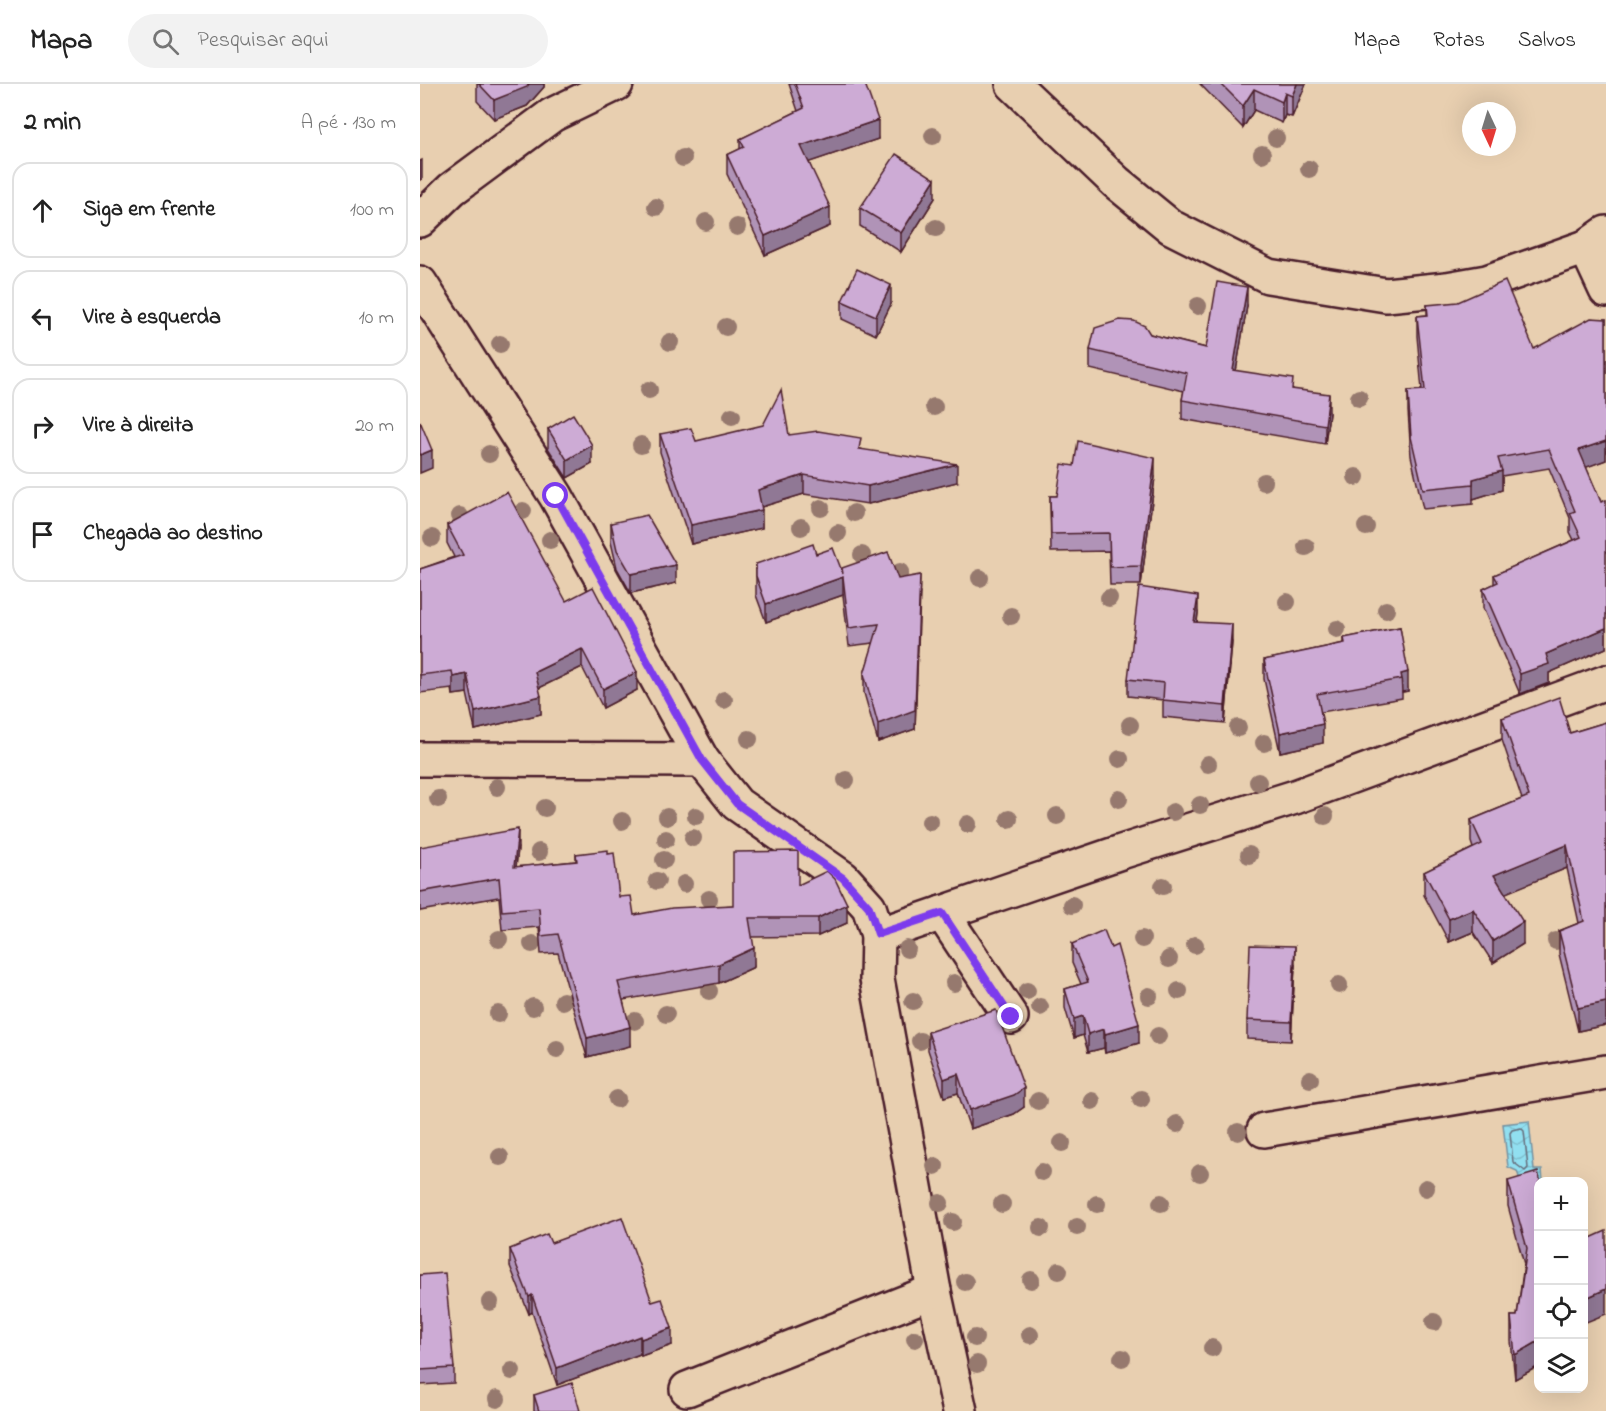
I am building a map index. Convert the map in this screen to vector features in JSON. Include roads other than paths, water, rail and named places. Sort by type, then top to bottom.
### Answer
[{"type":"street","points":[[420,220],[452,189],[552,115],[616,84]]},
{"type":"street","points":[[1013,84],[1116,182],[1171,227],[1268,276],[1386,295],[1487,282],[1596,240],[1606,290]]},
{"type":"street","points":[[420,283],[556,496],[702,760],[737,804],[843,878],[869,907],[878,934],[877,979],[934,1292],[960,1411]]},
{"type":"street","points":[[878,934],[1295,796],[1606,682]]},
{"type":"street","points":[[420,759],[702,760]]},
{"type":"street","points":[[942,913],[1011,1017]]},
{"type":"street","points":[[1264,1130],[1606,1072]]},
{"type":"street","points":[[687,1389],[934,1292]]},
{"type":"water","points":[[1529,1121],[1534,1170],[1542,1170],[1543,1177],[1534,1177],[1534,1181],[1520,1180],[1517,1171],[1508,1167],[1503,1124]]}]
